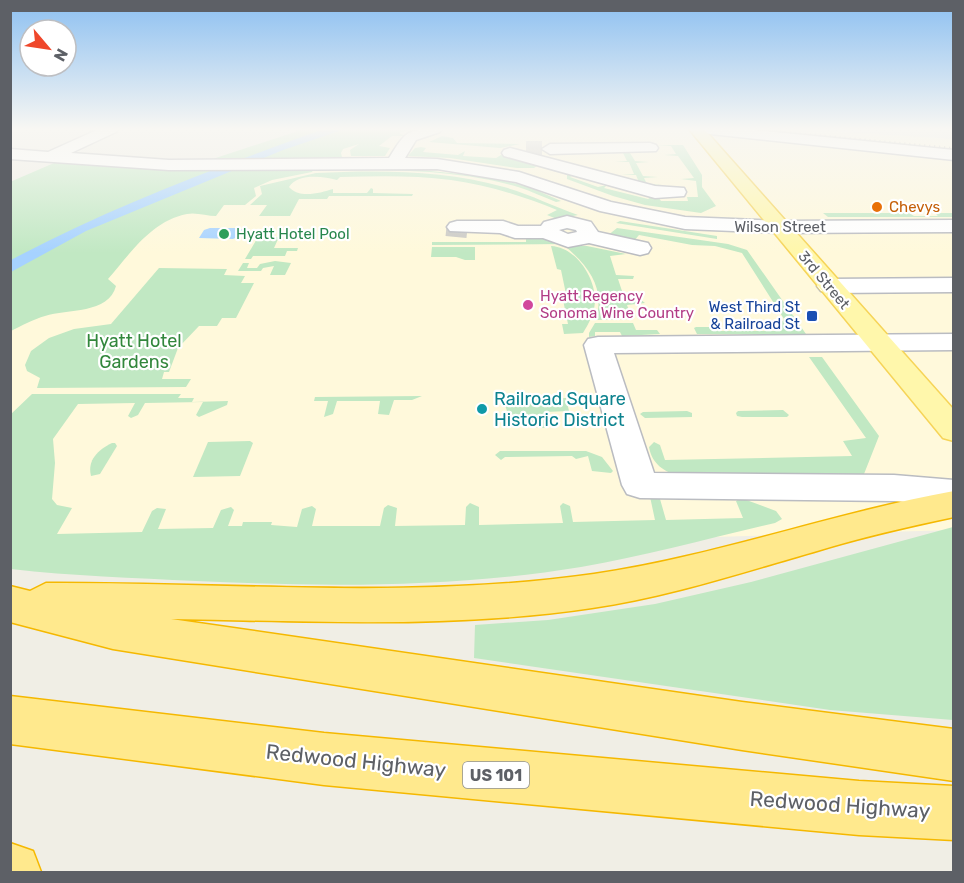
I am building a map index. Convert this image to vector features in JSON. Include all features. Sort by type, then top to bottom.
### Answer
[{"type":"highway","points":[[10,603],[134,599],[359,606],[512,600],[595,591],[632,584],[738,559],[902,514],[954,504]]},
{"type":"highway","points":[[10,603],[113,630],[742,726],[954,755]]},
{"type":"highway","name":"Redwood Highway","points":[[25,722],[324,759],[859,808],[954,813]]},
{"type":"main road","name":"3rd Street","points":[[731,170],[954,431]]},
{"type":"street","name":"Wilson Street","points":[[478,170],[531,181],[607,207],[686,223],[780,227],[954,226]]},
{"type":"street","points":[[531,181],[555,170]]},
{"type":"street","points":[[577,170],[614,183],[655,192],[677,192],[663,170]]},
{"type":"street","points":[[583,230],[607,207]]},
{"type":"street","points":[[457,232],[456,239],[504,237],[515,231],[567,222],[583,230],[640,248]]},
{"type":"street","points":[[830,286],[954,285]]},
{"type":"street","points":[[954,342],[598,345],[640,485],[894,488],[954,493]]},
{"type":"shaded area","name":"Railroad Square Historic District","points":[[267,170],[953,170],[953,530],[11,558],[11,288]]},
{"type":"green space","points":[[37,170],[313,170],[272,180],[254,188],[256,196],[245,205],[224,205],[216,216],[194,213],[174,218],[142,240],[108,279],[116,286],[112,295],[105,302],[86,309],[41,317],[11,331],[10,182]]},
{"type":"green space","points":[[382,170],[423,170],[490,177],[529,187],[561,201],[556,202],[518,187],[495,181],[424,172]]},
{"type":"green space","points":[[632,170],[640,170],[643,176],[658,177],[644,178],[647,184],[665,187],[625,181],[638,180],[636,175],[622,175],[634,174]]},
{"type":"green space","points":[[688,170],[699,170],[702,175],[702,187],[716,206],[701,213],[645,205],[613,196],[567,179],[567,175],[563,173],[576,174],[570,177],[598,187],[607,185],[604,188],[648,199],[653,196],[658,197],[661,201],[688,201],[687,197],[698,197],[696,181],[681,179],[694,178]]},
{"type":"green space","points":[[411,172],[458,177],[513,190],[578,215],[557,219],[547,215],[557,210],[505,192],[465,182],[437,178],[382,176],[340,177],[337,180],[311,177],[298,179],[289,187],[293,191],[304,194],[333,189],[333,193],[367,193],[371,188],[373,193],[413,194],[412,196],[329,196],[327,199],[299,199],[290,216],[259,216],[267,205],[250,205],[262,194],[260,186],[316,173]]},
{"type":"green space","points":[[823,213],[909,213],[914,216],[938,216],[935,213],[953,213],[954,217],[828,217]]},
{"type":"green space","points":[[620,221],[717,236],[717,239],[616,223]]},
{"type":"green space","points":[[617,228],[728,244],[747,250],[806,334],[697,334],[694,328],[696,327],[716,327],[719,331],[775,331],[784,319],[742,253],[715,246],[692,245],[639,235],[634,241],[607,236]]},
{"type":"green space","points":[[526,236],[540,236],[567,244],[432,245],[432,242],[526,242]]},
{"type":"green space","points":[[258,237],[279,237],[274,248],[298,248],[297,251],[287,251],[285,256],[253,256],[251,259],[245,259]]},
{"type":"green space","points":[[551,246],[569,252],[576,258],[583,265],[592,283],[595,302],[591,318],[583,333],[564,334],[562,324],[568,324],[562,295],[566,294],[561,270],[557,269]]},
{"type":"green space","points":[[565,246],[587,246],[626,254],[610,256],[616,275],[634,276],[633,279],[618,279],[625,300],[641,300],[645,303],[627,305],[632,319],[596,320],[598,297],[593,278]]},
{"type":"green space","points":[[432,247],[475,247],[475,260],[431,257]]},
{"type":"green space","points":[[275,261],[291,263],[285,275],[270,275],[274,266],[263,268],[261,271],[238,271],[243,263],[249,263],[247,268],[257,268],[260,264]]},
{"type":"green space","name":"Hyatt Hotel Gardens","points":[[159,268],[227,269],[224,275],[245,276],[241,283],[254,283],[236,318],[222,318],[217,326],[199,326],[178,348],[169,372],[164,372],[162,379],[191,379],[186,387],[37,388],[40,378],[27,371],[25,365],[31,351],[49,338],[74,329],[111,324]]},
{"type":"green space","points":[[595,323],[633,323],[636,330],[657,330],[660,334],[622,336],[620,332],[595,332],[595,336],[589,337]]},
{"type":"green space","points":[[809,357],[822,357],[879,436],[864,474],[680,476],[664,470],[656,463],[649,447],[654,442],[660,445],[665,460],[852,456],[843,441],[866,438]]},
{"type":"green space","points":[[32,394],[181,394],[178,398],[194,398],[192,402],[228,401],[227,405],[199,417],[196,415],[203,402],[145,403],[138,415],[131,418],[128,416],[135,403],[78,404],[53,439],[55,463],[52,499],[57,505],[72,508],[57,534],[142,532],[152,511],[157,508],[166,509],[158,529],[213,528],[221,510],[231,507],[234,510],[228,526],[242,526],[243,522],[272,522],[271,525],[297,527],[302,509],[312,506],[316,509],[312,526],[380,526],[384,508],[388,505],[397,508],[395,526],[465,525],[466,507],[470,503],[479,507],[479,525],[563,523],[560,506],[563,503],[570,506],[573,522],[655,520],[649,492],[658,492],[666,520],[743,518],[736,501],[741,498],[776,511],[782,519],[775,523],[605,563],[485,579],[341,585],[244,583],[11,569],[10,415]]},
{"type":"green space","points":[[422,396],[412,400],[394,400],[389,415],[378,414],[380,401],[337,401],[333,414],[324,417],[328,401],[314,401],[315,397]]},
{"type":"green space","points":[[566,398],[569,411],[545,412],[547,426],[545,428],[520,426],[507,411],[503,399]]},
{"type":"green space","points":[[783,410],[789,415],[787,417],[742,417],[737,416],[738,411]]},
{"type":"green space","points":[[687,411],[692,413],[692,417],[645,418],[640,414],[643,412]]},
{"type":"green space","points":[[250,441],[253,443],[240,476],[193,477],[208,442]]},
{"type":"green space","points":[[112,443],[117,446],[100,474],[91,476],[92,460],[102,449]]},
{"type":"green space","points":[[500,451],[586,451],[602,457],[613,471],[611,473],[592,471],[588,456],[576,459],[572,456],[505,457],[501,460],[495,455]]},
{"type":"green space","points":[[953,527],[953,720],[830,710],[474,658],[475,625],[548,620],[655,604],[751,582]]},
{"type":"water","points":[[212,170],[234,170],[86,231],[11,272],[11,260],[126,205]]},
{"type":"water","name":"Hyatt Hotel Pool","points":[[240,228],[246,233],[233,239],[199,238],[204,230]]},
{"type":"tunnel","points":[[456,237],[457,227]]},
{"type":"place","name":"Chevys","points":[[877,207]]},
{"type":"place","name":"Hyatt Hotel Pool","points":[[224,234]]},
{"type":"place","name":"Hyatt Regency Sonoma Wine Country","points":[[528,305]]},
{"type":"place","name":"West Third St & Railroad St","points":[[812,316]]},
{"type":"place","name":"Railroad Square Historic District","points":[[482,409]]}]
